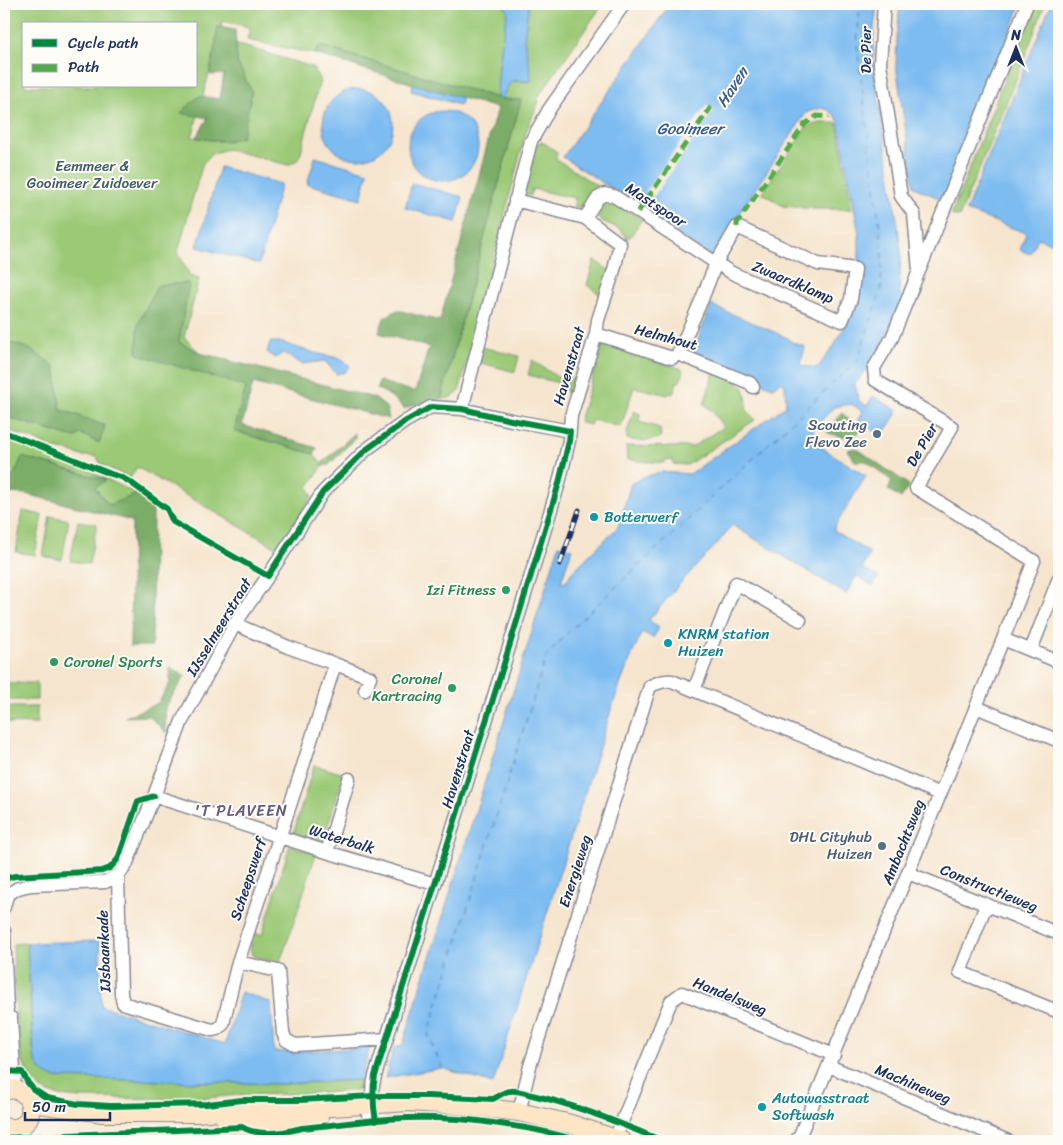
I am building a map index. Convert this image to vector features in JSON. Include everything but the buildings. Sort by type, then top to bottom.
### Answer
[{"type":"street","points":[[462,409],[531,141],[550,108],[624,4]]},
{"type":"street","name":"De Pier","points":[[884,4],[880,64],[901,196],[914,214],[919,271]]},
{"type":"street","name":"De Pier","points":[[1027,4],[892,338],[874,368],[876,380],[952,427],[916,488],[1034,561]]},
{"type":"street","name":"Mastspoor","points":[[585,218],[598,198],[605,194],[614,196],[716,263]]},
{"type":"street","points":[[515,200],[585,218]]},
{"type":"street","name":"Havenstraat","points":[[370,1109],[375,1076],[559,483],[569,442],[570,416],[614,270],[620,244],[585,218]]},
{"type":"street","name":"Zwaardklamp","points":[[737,228],[818,264],[855,270],[851,298],[842,321],[732,274],[716,263],[737,228]]},
{"type":"street","points":[[678,354],[716,263]]},
{"type":"street","name":"Helmhout","points":[[596,334],[672,358],[678,354],[750,383],[753,387]]},
{"type":"street","name":"IJsselmeerstraat","points":[[118,876],[126,865],[182,721],[235,624],[323,492],[367,450],[406,421],[431,408],[462,409],[570,431]]},
{"type":"street","name":"Ambachtsweg","points":[[799,1139],[1034,561]]},
{"type":"street","points":[[1031,650],[1059,578]]},
{"type":"street","points":[[694,690],[736,583],[800,620]]},
{"type":"street","points":[[235,624],[288,647],[370,677],[366,690]]},
{"type":"street","points":[[1003,639],[1059,662]]},
{"type":"street","name":"Scheepswerf","points":[[238,962],[335,664]]},
{"type":"street","name":"Energieweg","points":[[519,1112],[530,1066],[650,686],[667,680],[672,681],[940,794]]},
{"type":"street","points":[[976,707],[1059,740]]},
{"type":"street","points":[[327,852],[349,779]]},
{"type":"street","name":"Waterbalk","points":[[154,796],[279,837],[435,884]]},
{"type":"street","name":"Constructieweg","points":[[908,873],[1059,934]]},
{"type":"street","points":[[4,907],[7,895],[18,888],[31,885],[105,882],[118,876]]},
{"type":"street","name":"IJsbaankade","points":[[118,876],[121,994],[124,1003],[212,1030],[218,1029],[223,1024],[238,962]]},
{"type":"street","points":[[986,905],[960,972],[1059,1012]]},
{"type":"street","points":[[4,931],[7,1009],[4,1032]]},
{"type":"street","points":[[238,962],[278,971],[283,1033],[286,1040],[295,1045],[387,1039]]},
{"type":"street","name":"Handelsweg","points":[[618,1140],[671,1001],[682,993],[831,1060]]},
{"type":"street","points":[[7,1009],[12,1022],[14,1071],[9,1090],[18,1090],[26,1095],[20,1123],[87,1118],[101,1113],[196,1113],[273,1124],[370,1109],[446,1104],[519,1112],[571,1124],[618,1140]]},
{"type":"street","name":"Machineweg","points":[[831,1060],[981,1136],[1008,1141]]},
{"type":"green space","name":"Eemmeer & Gooimeer Zuidoever","points":[[4,4],[419,4],[421,6],[423,4],[501,4],[508,10],[498,76],[497,98],[320,46],[315,54],[247,40],[250,27],[223,21],[192,137],[230,141],[252,92],[237,62],[236,44],[312,67],[320,80],[299,159],[288,165],[227,149],[213,153],[203,163],[178,252],[190,276],[199,279],[184,337],[200,353],[178,342],[188,283],[158,285],[138,324],[246,387],[234,431],[314,454],[323,466],[308,487],[312,496],[279,549],[137,467],[130,478],[101,464],[96,456],[82,456],[54,449],[4,429],[4,416],[74,438],[80,434],[105,426],[4,391]]},
{"type":"green space","points":[[529,4],[603,4],[536,100],[539,101],[526,132],[459,392],[446,399],[441,399],[521,100],[501,99],[511,81],[530,81],[530,68],[524,40]]},
{"type":"green space","points":[[1034,4],[1045,4],[1025,57],[959,217],[951,215]]},
{"type":"green space","points":[[218,27],[235,30],[237,62],[252,92],[242,137],[224,141],[196,137],[208,118],[181,113],[199,96],[220,99],[224,74],[210,75]]},
{"type":"green space","points":[[320,46],[501,99],[521,100],[441,399],[413,405],[404,409],[392,397],[377,389],[379,381],[415,392],[429,347],[379,333],[384,318],[397,310],[440,321],[497,108],[315,54]]},
{"type":"green space","points":[[820,123],[837,123],[852,209],[815,209],[783,206],[762,193],[807,126]]},
{"type":"green space","points":[[541,142],[557,152],[556,159],[596,185],[596,189],[583,207],[574,206],[575,198],[532,189],[530,196],[525,194],[536,144]]},
{"type":"green space","points":[[609,200],[642,219],[630,237],[626,238],[624,233],[598,218],[595,214],[604,202]]},
{"type":"green space","points":[[594,260],[610,271],[602,296],[587,285]]},
{"type":"green space","points":[[189,283],[179,342],[200,353],[374,398],[386,407],[389,419],[253,383],[242,425],[317,448],[314,454],[234,431],[246,387],[137,354],[138,324],[158,285]]},
{"type":"green space","points":[[5,341],[28,348],[55,366],[61,411],[105,426],[99,443],[81,434],[74,438],[4,416]]},
{"type":"green space","points":[[607,344],[682,369],[683,375],[679,382],[677,382],[673,394],[669,393],[668,395],[634,387],[621,427],[592,420],[590,425],[579,421],[601,349],[603,345]]},
{"type":"green space","points":[[482,347],[519,356],[515,372],[478,362]]},
{"type":"green space","points":[[532,360],[566,383],[575,378],[570,394],[566,393],[566,385],[528,375]]},
{"type":"green space","points":[[714,372],[734,381],[743,388],[747,400],[746,409],[755,420],[687,465],[673,464],[673,460],[665,460],[664,463],[627,460],[626,446],[692,447],[723,427],[713,412],[704,404]]},
{"type":"green space","points":[[634,411],[640,414],[639,422],[660,428],[661,436],[644,441],[627,439],[627,432]]},
{"type":"green space","points":[[842,413],[861,431],[850,438],[827,433]]},
{"type":"green space","points":[[355,433],[355,438],[329,465],[323,466],[321,464]]},
{"type":"green space","points":[[4,436],[86,469],[137,494],[109,505],[95,488],[106,480],[22,457],[15,474],[4,463]]},
{"type":"green space","points":[[856,448],[909,485],[901,498],[888,490],[892,481],[866,461],[855,461],[847,450]]},
{"type":"green space","points":[[22,457],[106,480],[95,488],[109,505],[137,494],[153,506],[152,646],[130,646],[132,521],[26,494],[4,493],[4,475],[15,474]]},
{"type":"green space","points":[[23,511],[42,515],[35,555],[16,552]]},
{"type":"green space","points":[[50,516],[69,520],[62,560],[43,556]]},
{"type":"green space","points":[[78,521],[97,524],[89,564],[70,561]]},
{"type":"green space","points":[[170,668],[185,676],[165,708],[166,733],[149,716],[125,717],[158,703],[170,683]]},
{"type":"green space","points":[[4,683],[37,683],[37,700],[4,700]]},
{"type":"green space","points":[[4,707],[37,707],[37,724],[4,723]]},
{"type":"green space","points":[[314,765],[344,774],[322,844],[293,835]]},
{"type":"green space","points":[[290,845],[316,854],[279,964],[253,956],[251,942],[254,933],[262,935]]},
{"type":"green space","points":[[27,943],[33,1048],[55,1078],[280,1084],[360,1080],[357,1091],[236,1095],[198,1099],[80,1098],[49,1093],[32,1080],[27,1073],[20,1053],[16,1018],[13,944]]},
{"type":"water","points":[[501,4],[529,4],[524,40],[531,81],[511,81],[501,99],[497,98],[498,76],[508,10]]},
{"type":"water","points":[[670,4],[877,4],[873,62],[898,226],[901,253],[899,294],[905,295],[877,357],[855,384],[859,401],[867,406],[873,396],[898,411],[882,436],[858,421],[863,412],[852,404],[834,407],[813,429],[818,445],[866,476],[834,528],[834,531],[870,553],[862,568],[878,577],[873,586],[856,576],[846,594],[732,525],[649,620],[659,628],[653,638],[642,632],[634,650],[612,707],[493,1084],[442,1068],[385,1078],[394,1047],[402,1047],[559,545],[572,549],[561,582],[565,583],[572,572],[618,527],[631,484],[643,477],[662,472],[690,474],[786,406],[785,385],[781,381],[773,387],[692,356],[711,305],[805,347],[801,363],[803,366],[817,368],[834,346],[847,323],[859,273],[859,234],[838,120],[828,110],[820,108],[806,113],[710,257],[643,209],[563,157]]},
{"type":"water","points":[[900,4],[1021,4],[943,200],[914,187],[896,65]]},
{"type":"water","points":[[1051,4],[1059,4],[1059,246],[1038,238],[1030,254],[1020,250],[1026,233],[966,211]]},
{"type":"water","points":[[413,84],[462,98],[460,105],[411,91]]},
{"type":"water","points":[[358,89],[371,92],[383,99],[390,111],[393,124],[390,137],[383,149],[371,156],[358,159],[345,156],[333,149],[326,137],[323,124],[326,111],[333,99],[345,92]]},
{"type":"water","points":[[443,111],[462,117],[472,127],[478,146],[472,165],[462,175],[443,181],[424,175],[414,165],[408,146],[414,127],[424,117]]},
{"type":"water","points":[[315,157],[368,172],[361,199],[307,184]]},
{"type":"water","points":[[220,167],[281,184],[259,264],[197,247]]},
{"type":"water","points":[[412,183],[463,197],[456,222],[405,208]]},
{"type":"water","points":[[270,342],[280,342],[342,359],[350,366],[345,372],[336,374],[325,361],[302,364],[283,353],[275,358],[267,352]]},
{"type":"water","points":[[100,941],[101,1006],[225,1044],[241,992],[271,1003],[274,1052],[370,1048],[360,1080],[280,1084],[55,1078],[47,1075],[39,1068],[34,1057],[27,943],[60,942],[60,944],[61,942]]},
{"type":"pier","points":[[707,105],[714,110],[654,196],[652,196],[643,209],[638,206],[648,193],[646,191]]},
{"type":"ferry route","points":[[442,1068],[428,1035],[546,657],[570,630],[857,361],[881,291],[882,245],[857,46],[860,4]]},
{"type":"railway","points":[[560,564],[579,510]]},
{"type":"marked path","points":[[638,212],[711,107]]},
{"type":"marked path","points":[[737,227],[737,223],[805,124],[817,116],[829,117]]},
{"type":"cycle path","points":[[4,432],[121,477],[167,509],[173,522],[268,576],[323,492],[367,449],[406,421],[431,407],[462,409],[570,431],[559,483],[375,1076],[373,1098],[376,1121]]},
{"type":"cycle path","points":[[4,880],[15,876],[102,871],[110,868],[118,859],[138,801],[154,796]]},
{"type":"cycle path","points":[[4,1071],[22,1072],[33,1089],[47,1098],[78,1104],[111,1106],[207,1104],[242,1100],[301,1100],[373,1096],[493,1099],[505,1092],[515,1091],[582,1109],[663,1141]]},
{"type":"cycle path","points":[[4,1138],[242,1127],[256,1132],[271,1133],[368,1121],[431,1118],[488,1122],[549,1133],[578,1141]]},
{"type":"place","name":"Scouting Flevo Zee","points":[[877,434]]},
{"type":"place","name":"Botterwerf","points":[[594,517]]},
{"type":"place","name":"Izi Fitness","points":[[506,590]]},
{"type":"place","name":"KNRM station Huizen","points":[[668,643]]},
{"type":"place","name":"Coronel Sports","points":[[54,662]]},
{"type":"place","name":"Coronel Kartracing","points":[[452,688]]},
{"type":"place","name":"DHL Cityhub Huizen","points":[[882,846]]},
{"type":"place","name":"Autowasstraat Softwash","points":[[762,1107]]},
{"type":"district","name":"'T PLAVEEN","points":[[241,810]]},
{"type":"water label","name":"Haven","points":[[732,87]]},
{"type":"water label","name":"Gooimeer","points":[[690,128]]}]
